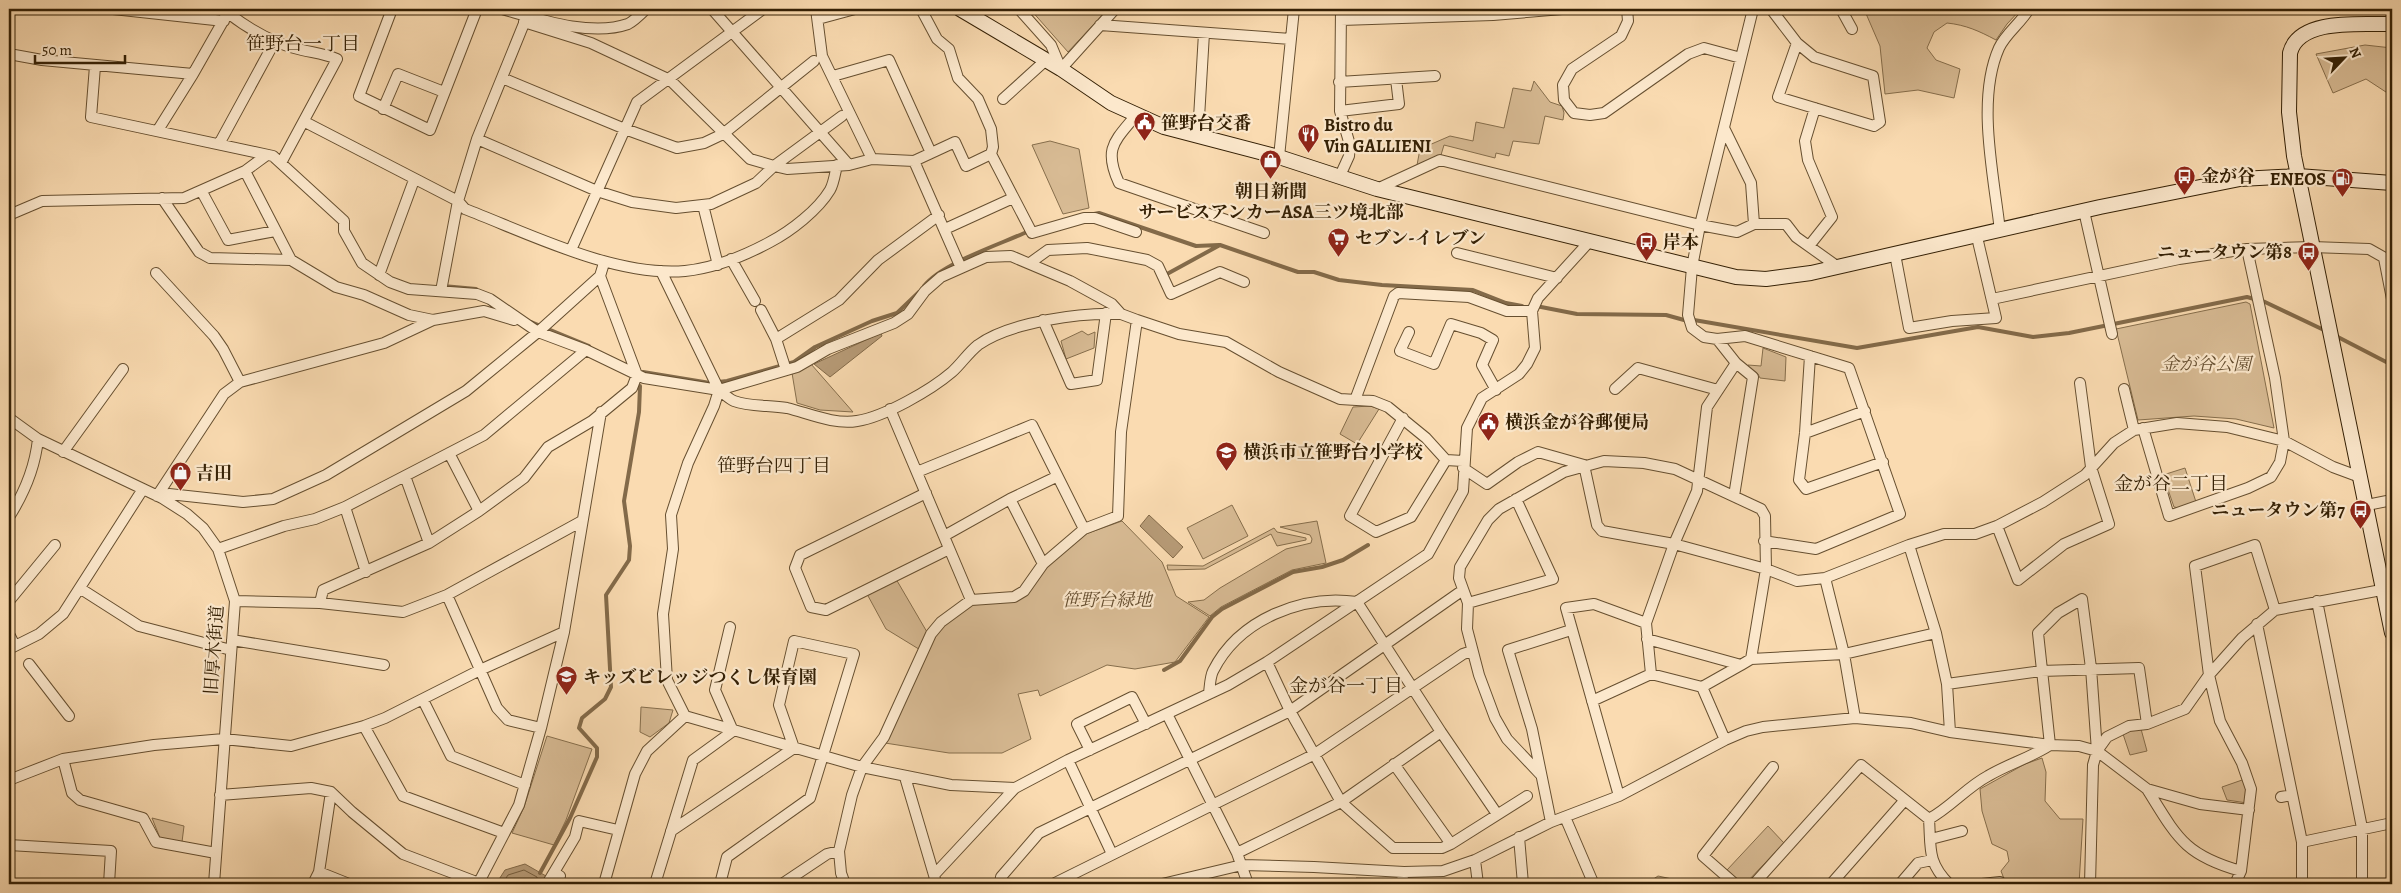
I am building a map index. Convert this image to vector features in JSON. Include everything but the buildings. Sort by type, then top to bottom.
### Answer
[{"type":"street","points":[[113,9],[227,14],[249,30],[275,41],[303,51],[320,52],[336,59],[305,122],[282,163]]},
{"type":"street","points":[[392,9],[359,96],[382,109],[430,130],[477,9]]},
{"type":"street","points":[[502,9],[591,43],[670,80],[750,159],[787,168],[849,165],[872,159],[914,161],[955,142],[966,166],[991,154]]},
{"type":"street","points":[[526,19],[603,30],[630,23],[646,9]]},
{"type":"street","points":[[712,9],[730,32],[849,165]]},
{"type":"street","points":[[571,250],[637,102],[670,80],[730,32],[763,9]]},
{"type":"street","points":[[854,9],[817,14],[822,56],[872,159]]},
{"type":"street","points":[[921,9],[938,39],[948,49],[958,78],[978,100],[991,129],[993,147],[991,154],[1032,233],[1084,218],[1095,218],[1136,232]]},
{"type":"street","points":[[960,9],[1061,69],[1111,103],[1164,127],[1280,156],[1339,178],[1377,189],[1736,277],[1766,279],[1838,266],[1977,237],[2084,211],[2240,180],[2298,176],[2392,183]]},
{"type":"street","points":[[1019,9],[1051,45],[1061,69]]},
{"type":"street","points":[[1061,69],[1115,9]]},
{"type":"street","points":[[1280,156],[1294,9]]},
{"type":"street","points":[[1339,178],[1349,156],[1350,145],[1340,111],[1341,9]]},
{"type":"street","points":[[1340,20],[1562,9]]},
{"type":"street","points":[[1627,9],[1628,21],[1621,36],[1572,69],[1563,85],[1564,100],[1574,113],[1590,116],[1604,113],[1688,54],[1704,48],[1742,58]]},
{"type":"street","points":[[1753,9],[1700,225],[1692,267],[1688,315],[1692,328],[1704,337],[1745,336],[1849,368],[1900,514],[1816,549],[1764,541]]},
{"type":"street","points":[[1771,9],[1796,43],[1814,57],[1873,76],[1880,122],[1874,126],[1778,97],[1796,43]]},
{"type":"street","points":[[1840,9],[1852,29]]},
{"type":"street","points":[[2000,231],[1988,126],[1990,78],[2000,47],[2029,9]]},
{"type":"street","points":[[158,130],[227,14]]},
{"type":"street","points":[[441,291],[458,201],[478,139],[526,19]]},
{"type":"street","points":[[2392,24],[2315,28],[2295,40],[2290,53],[2289,98],[2291,136],[2298,176],[2360,477],[2388,588],[2392,633]]},
{"type":"street","points":[[1100,25],[1291,39]]},
{"type":"street","points":[[1198,135],[1204,33]]},
{"type":"street","points":[[219,144],[275,41]]},
{"type":"street","points":[[9,54],[95,66],[193,74]]},
{"type":"street","points":[[833,76],[889,60],[931,153]]},
{"type":"street","points":[[1003,99],[1046,60]]},
{"type":"street","points":[[502,78],[625,130],[677,148],[704,144],[723,134],[814,61]]},
{"type":"street","points":[[95,66],[91,118],[158,130],[267,155],[282,163],[344,221],[344,231],[362,263],[379,275],[410,289],[477,294],[490,299],[517,320],[538,332],[586,350],[637,375],[718,390],[733,401],[788,409],[816,418],[857,421],[890,409],[937,384],[978,346],[991,338],[1043,320],[1106,313],[1121,314],[1179,334],[1226,342],[1288,376],[1340,399],[1373,401],[1388,407],[1426,438],[1446,460],[1463,465],[1487,484],[1518,462],[1538,452],[1584,465]]},
{"type":"street","points":[[382,109],[398,74],[444,92]]},
{"type":"street","points":[[1339,82],[1435,76]]},
{"type":"street","points":[[1340,111],[1399,104],[1396,79]]},
{"type":"street","points":[[1810,246],[1832,217],[1808,160],[1804,141],[1815,108]]},
{"type":"street","points":[[1136,115],[1118,137],[1110,152],[1114,172],[1120,183],[1264,233]]},
{"type":"street","points":[[478,139],[597,191],[632,202],[676,208],[710,204],[756,183],[774,166],[842,116]]},
{"type":"street","points":[[305,122],[414,180],[458,201],[465,209],[604,263],[661,271],[686,271],[718,264],[753,251],[786,234],[830,190],[837,165]]},
{"type":"street","points":[[1724,128],[1751,182],[1754,224]]},
{"type":"street","points":[[9,215],[42,201],[184,198],[202,192],[245,171],[267,155]]},
{"type":"street","points":[[1377,189],[1440,160],[1700,225],[1738,232],[1754,224],[1786,224],[1796,237],[1838,266]]},
{"type":"street","points":[[914,161],[961,268]]},
{"type":"street","points":[[245,171],[291,260]]},
{"type":"street","points":[[379,275],[414,180]]},
{"type":"street","points":[[202,192],[228,240],[275,231]]},
{"type":"street","points":[[162,198],[199,252],[210,258],[291,260],[336,287],[364,295],[409,315],[433,320]]},
{"type":"street","points":[[945,230],[1013,198]]},
{"type":"street","points":[[703,205],[718,264]]},
{"type":"street","points":[[2084,211],[2112,334]]},
{"type":"street","points":[[776,339],[839,300],[878,260],[939,215]]},
{"type":"street","points":[[1895,254],[1909,328],[1952,321],[1996,318],[1977,237]]},
{"type":"street","points":[[935,880],[1015,788],[1068,760],[1209,693],[1267,662],[1428,554],[1463,491],[1466,428],[1482,398],[1519,374],[1535,348],[1532,311],[1538,298],[1589,242]]},
{"type":"street","points":[[1992,299],[2214,252],[2247,248],[2312,247],[2369,249],[2388,260],[2392,299]]},
{"type":"street","points":[[1030,263],[1048,250],[1087,248],[1147,260],[1158,266],[1171,294],[1220,272],[1244,282]]},
{"type":"street","points":[[2124,389],[2170,516],[2248,488],[2271,477],[2280,462],[2284,441],[2275,378],[2247,248]]},
{"type":"street","points":[[1456,253],[1557,278]]},
{"type":"street","points":[[718,390],[797,367],[828,349],[901,320],[908,314],[932,283],[961,268],[986,258],[1001,255],[1011,256],[1030,263],[1112,304],[1121,314]]},
{"type":"street","points":[[731,259],[755,301]]},
{"type":"street","points":[[159,497],[169,494],[243,502],[273,499],[326,475],[466,391],[538,332],[600,276],[604,263]]},
{"type":"street","points":[[661,271],[718,390],[714,406],[688,463],[670,516],[672,549],[667,680],[685,716],[862,768],[951,785],[1015,788]]},
{"type":"street","points":[[156,273],[214,336],[240,382]]},
{"type":"street","points":[[320,603],[323,590],[429,543],[479,511],[524,478],[548,447],[585,425],[632,388],[637,375],[600,276]]},
{"type":"street","points":[[1354,400],[1394,296],[1398,294],[1469,297],[1507,311],[1532,311]]},
{"type":"street","points":[[761,310],[776,339],[786,370]]},
{"type":"street","points":[[159,497],[224,394],[240,382],[384,343],[433,320],[484,311],[512,321],[517,320]]},
{"type":"street","points":[[1043,320],[1071,384],[1097,380],[1106,313]]},
{"type":"street","points":[[845,884],[841,873],[839,851],[852,795],[862,768],[884,737],[931,634],[941,622],[971,600],[1014,597],[1024,591],[1043,564],[1084,529],[1118,516],[1121,432],[1137,320]]},
{"type":"street","points":[[1409,332],[1400,352],[1434,364],[1451,324],[1482,333],[1493,340],[1482,365],[1496,390]]},
{"type":"street","points":[[1717,338],[1736,363],[1753,377],[1734,496]]},
{"type":"street","points":[[218,549],[284,526],[315,519],[345,507],[484,435],[586,350]]},
{"type":"street","points":[[1810,356],[1805,432],[1799,480],[1806,489],[1883,462]]},
{"type":"street","points":[[1651,674],[1646,623],[1674,544],[1697,491],[1697,478],[1707,407],[1736,363]]},
{"type":"street","points":[[1615,389],[1638,368],[1718,390]]},
{"type":"street","points":[[63,452],[123,369]]},
{"type":"street","points":[[1997,526],[2018,580],[2064,544],[2109,524],[2091,467],[2080,383]]},
{"type":"street","points":[[890,409],[971,600]]},
{"type":"street","points":[[1805,432],[1865,411]]},
{"type":"street","points":[[220,795],[311,788],[331,792],[403,854],[478,884],[519,805],[541,728],[564,632],[601,412]]},
{"type":"street","name":"旧厚木街道","points":[[9,418],[38,439],[159,497],[203,528],[218,549],[235,601],[214,884]]},
{"type":"street","points":[[1403,418],[1350,516],[1376,532],[1410,517],[1446,460]]},
{"type":"street","points":[[1584,465],[1597,525],[1602,531],[1674,544],[1766,569],[1797,581],[1825,578],[1909,545],[1944,534],[1975,534],[1997,526],[2043,502],[2085,475],[2114,443],[2138,429],[2177,423],[2228,427],[2284,441],[2333,467],[2360,477]]},
{"type":"street","points":[[917,472],[1032,425],[1056,477],[1084,529]]},
{"type":"street","points":[[9,517],[19,502],[34,468],[38,439]]},
{"type":"street","points":[[449,453],[479,511]]},
{"type":"street","points":[[1540,774],[1507,739],[1495,718],[1472,651],[1467,629],[1468,603],[1459,578],[1460,567],[1488,520],[1499,509],[1564,472],[1577,470],[1584,465],[1604,460],[1644,463],[1674,469],[1697,478],[1761,509],[1765,516],[1766,569],[1751,660]]},
{"type":"street","points":[[405,476],[429,543]]},
{"type":"street","points":[[944,536],[1010,499],[1056,477]]},
{"type":"street","points":[[9,634],[12,648],[38,634],[63,614],[81,589],[143,489]]},
{"type":"street","points":[[926,493],[800,555],[794,568],[811,607],[826,610],[950,549]]},
{"type":"street","points":[[1010,499],[1043,564]]},
{"type":"street","points":[[1468,603],[1553,579],[1516,499]]},
{"type":"street","points":[[2367,505],[2392,500]]},
{"type":"street","points":[[345,507],[366,572]]},
{"type":"street","points":[[235,601],[320,603],[397,613],[447,596],[582,521]]},
{"type":"street","points":[[9,601],[55,545]]},
{"type":"street","points":[[1909,545],[1936,633],[1947,684],[1950,732]]},
{"type":"street","points":[[2235,884],[2241,871],[2253,803],[2251,789],[2242,763],[2220,721],[2209,675],[2195,566],[2255,545],[2275,610]]},
{"type":"street","points":[[1825,578],[1844,654],[1855,718]]},
{"type":"street","points":[[2090,884],[2093,765],[2097,751],[2107,737],[2129,726],[2147,724],[2185,709],[2209,675],[2257,624],[2275,610],[2388,588]]},
{"type":"street","points":[[81,589],[139,626],[231,645],[384,665]]},
{"type":"street","points":[[1000,884],[1001,877],[1039,833],[1290,711],[1463,590]]},
{"type":"street","points":[[447,596],[497,708],[508,720],[541,728]]},
{"type":"street","points":[[1209,693],[1212,672],[1230,646],[1258,623],[1273,614],[1294,606],[1336,599],[1357,602],[1441,732],[1497,814]]},
{"type":"street","points":[[2050,745],[2038,633],[2058,613],[2082,599],[2091,668],[2097,751]]},
{"type":"street","points":[[2317,601],[2362,828],[2362,884]]},
{"type":"street","points":[[1620,796],[1566,608],[1594,604],[1646,623]]},
{"type":"street","points":[[2257,624],[2302,842],[2302,884]]},
{"type":"street","points":[[730,627],[714,690],[733,731]]},
{"type":"street","points":[[1551,822],[1541,788],[1532,729],[1508,650],[1571,630]]},
{"type":"street","points":[[9,780],[63,759],[154,744],[224,739],[291,746],[364,726],[423,700],[480,670],[564,632]]},
{"type":"street","points":[[1592,701],[1651,674],[1702,687],[1751,660],[1844,654],[1936,633]]},
{"type":"street","points":[[1647,639],[1741,665]]},
{"type":"street","points":[[720,884],[727,857],[810,798],[854,654],[794,641],[779,705],[794,748]]},
{"type":"street","points":[[1052,884],[1315,754],[1414,689],[1463,654],[1472,651]]},
{"type":"street","points":[[1267,662],[1290,711],[1341,802],[1393,848],[1442,848],[1527,796]]},
{"type":"street","points":[[29,664],[69,716]]},
{"type":"street","points":[[1947,684],[2041,671],[2139,668],[2147,724]]},
{"type":"street","points":[[1702,687],[1725,740]]},
{"type":"street","points":[[1090,750],[1077,724],[1116,705],[1132,698],[1146,724]]},
{"type":"street","points":[[423,700],[451,756],[526,785]]},
{"type":"street","points":[[1167,714],[1237,853],[1248,884]]},
{"type":"street","points":[[604,884],[635,774],[648,751],[685,716]]},
{"type":"street","points":[[1162,884],[1242,865],[1404,872],[1443,871],[1475,860],[1519,836],[1551,822],[1620,796],[1725,740],[1746,731],[1763,727],[1855,718],[1911,723],[1950,732],[2050,745],[2079,746],[2097,751],[2148,789],[2200,804],[2253,803]]},
{"type":"street","points":[[364,726],[403,796],[504,833]]},
{"type":"street","points":[[655,884],[693,760],[733,731]]},
{"type":"street","points":[[1237,853],[1341,802],[1441,732]]},
{"type":"street","points":[[1929,819],[1946,810],[1987,776],[2033,756],[2050,745]]},
{"type":"street","points":[[671,831],[794,748]]},
{"type":"street","points":[[63,759],[72,793],[80,800],[143,818],[156,842],[216,853]]},
{"type":"street","points":[[1068,760],[1112,854]]},
{"type":"street","points":[[1394,764],[1451,844]]},
{"type":"street","points":[[1754,884],[1861,765],[1929,819],[1932,860],[1936,872],[1949,884]]},
{"type":"street","points":[[1735,884],[1703,856],[1772,767]]},
{"type":"street","points":[[906,777],[935,880]]},
{"type":"street","points":[[2148,789],[2170,825],[2190,849],[2212,863],[2241,871]]},
{"type":"street","points":[[313,884],[319,872],[331,792]]},
{"type":"street","points":[[2281,797],[2292,795]]},
{"type":"street","points":[[1831,884],[1904,801]]},
{"type":"street","points":[[1565,817],[1592,880],[1590,884]]},
{"type":"street","points":[[547,884],[575,837],[580,821],[618,830]]},
{"type":"street","points":[[2302,842],[2392,823]]},
{"type":"street","points":[[1931,839],[1962,831]]},
{"type":"street","points":[[1519,836],[1523,884]]},
{"type":"street","points":[[9,845],[111,851],[109,884]]},
{"type":"street","points":[[782,884],[828,854],[839,851]]},
{"type":"street","points":[[1475,860],[1478,884]]},
{"type":"street","points":[[1900,884],[1918,863],[1932,860]]},
{"type":"street","points":[[319,872],[349,884]]},
{"type":"street","points":[[1402,884],[1404,872]]},
{"type":"street","points":[[554,873],[560,876],[556,884]]},
{"type":"street","points":[[1982,884],[2000,882],[2001,884]]},
{"type":"green space","points":[[1030,9],[1108,9],[1068,52]]},
{"type":"green space","points":[[1864,9],[2021,9],[1996,40],[1972,29],[1947,23],[1934,32],[1927,48],[1936,60],[1960,69],[1954,98],[1918,90],[1885,94],[1880,46]]},
{"type":"green space","points":[[2365,45],[2392,48],[2392,96],[2366,79],[2333,93],[2316,54]]},
{"type":"green space","points":[[1534,81],[1550,102],[1562,106],[1564,113],[1563,120],[1545,116],[1539,144],[1513,141],[1509,156],[1496,153],[1495,158],[1444,145],[1441,155],[1417,165],[1420,149],[1450,136],[1473,141],[1476,122],[1504,128],[1513,88],[1531,91]]},
{"type":"green space","points":[[1050,141],[1079,149],[1089,208],[1063,214],[1032,145]]},
{"type":"green space","name":"金が谷公園","points":[[2246,302],[2250,304],[2274,428],[2236,419],[2194,416],[2138,420],[2116,329]]},
{"type":"green space","points":[[1082,331],[1088,335],[1095,332],[1094,348],[1066,359],[1061,341]]},
{"type":"green space","points":[[1763,348],[1786,357],[1785,381],[1760,378],[1758,374],[1748,367],[1748,365],[1761,366]]},
{"type":"green space","points":[[811,364],[853,412],[820,410],[797,403],[792,373]]},
{"type":"green space","points":[[1370,406],[1379,409],[1357,444],[1340,434],[1353,407]]},
{"type":"green space","points":[[2185,468],[2196,502],[2179,508],[2174,507],[2163,475]]},
{"type":"green space","points":[[1232,505],[1248,536],[1203,559],[1187,528]]},
{"type":"green space","name":"笹野台緑地","points":[[1122,521],[1162,562],[1176,596],[1209,617],[1175,662],[1135,669],[1107,665],[1040,696],[1038,690],[1018,694],[1031,739],[1002,753],[949,753],[885,743],[924,655],[943,624],[972,605],[1013,600],[1052,561],[1083,535]]},
{"type":"green space","points":[[1317,521],[1326,563],[1292,570],[1221,607],[1210,616],[1188,602],[1204,600],[1220,588],[1286,549],[1311,543],[1310,535],[1280,527]]},
{"type":"green space","points":[[1274,528],[1277,532],[1306,538],[1306,540],[1277,546],[1271,534],[1205,569],[1168,570],[1167,565],[1203,566]]},
{"type":"green space","points":[[896,579],[927,632],[922,651],[886,629],[867,594]]},
{"type":"green space","points":[[641,707],[673,710],[669,723],[650,737],[640,732]]},
{"type":"green space","points":[[2141,729],[2147,751],[2130,755],[2123,734]]},
{"type":"green space","points":[[547,736],[592,749],[566,820],[554,845],[512,833],[524,807]]},
{"type":"green space","points":[[2042,758],[2046,772],[2045,801],[2060,819],[2083,819],[2079,884],[2006,884],[2001,871],[2009,861],[2007,851],[1992,844],[1982,811],[1980,789],[2025,764]]},
{"type":"green space","points":[[2245,779],[2247,803],[2227,800],[2222,787]]},
{"type":"green space","points":[[152,818],[184,826],[182,842],[160,838]]},
{"type":"green space","points":[[1768,826],[1784,843],[1746,883],[1742,884],[1727,870]]},
{"type":"green space","points":[[1658,876],[1672,879],[1678,884],[1646,884]]},
{"type":"green space","points":[[1356,878],[1392,879],[1393,884],[1356,884]]},
{"type":"water","points":[[881,333],[882,336],[830,377],[814,364]]},
{"type":"water","points":[[1149,515],[1183,547],[1173,558],[1140,526]]},
{"type":"water","points":[[525,864],[546,876],[541,884],[496,884],[505,870]]},
{"type":"waterway","points":[[1094,214],[1099,213],[1196,246],[1219,245]]},
{"type":"waterway","points":[[924,286],[944,270],[958,262],[1029,231]]},
{"type":"waterway","points":[[1167,274],[1220,245],[1298,272],[1314,272],[1339,280],[1382,285],[1473,290],[1506,303],[1522,306]]},
{"type":"waterway","points":[[443,286],[476,289]]},
{"type":"waterway","points":[[643,372],[710,383],[727,381],[794,362],[815,347],[872,321],[897,313],[919,292]]},
{"type":"waterway","points":[[1536,306],[1577,314],[1666,315],[1684,320],[1694,320],[1857,348],[1978,327],[2033,337],[2069,333],[2247,297],[2265,302],[2326,331]]},
{"type":"waterway","points":[[531,322],[589,346]]},
{"type":"waterway","points":[[2334,335],[2392,365]]},
{"type":"waterway","points":[[540,873],[570,818],[597,757],[597,748],[579,728],[582,718],[605,699],[611,687],[606,595],[629,560],[630,546],[624,501],[639,412],[640,386]]},
{"type":"waterway","points":[[1164,670],[1180,661],[1212,617],[1222,609],[1293,572],[1322,567],[1343,560],[1368,545]]},
{"type":"place","name":"笹野台交番","points":[[1145,142]]},
{"type":"place","name":"Bistro du Vin GALLIENI","points":[[1308,154]]},
{"type":"place","name":"朝日新聞 サービスアンカーASA三ツ境北部","points":[[1271,180]]},
{"type":"place","name":"金が谷","points":[[2185,195]]},
{"type":"place","name":"ENEOS","points":[[2342,198]]},
{"type":"place","name":"セブン-イレブン","points":[[1339,257]]},
{"type":"place","name":"岸本","points":[[1647,261]]},
{"type":"place","name":"ニュータウン第8","points":[[2308,271]]},
{"type":"place","name":"横浜金が谷郵便局","points":[[1489,441]]},
{"type":"place","name":"横浜市立笹野台小学校","points":[[1227,471]]},
{"type":"place","name":"吉田","points":[[180,492]]},
{"type":"place","name":"ニュータウン第7","points":[[2361,529]]},
{"type":"place","name":"キッズビレッジつくし保育園","points":[[567,696]]},
{"type":"district","name":"笹野台一丁目","points":[[303,43]]},
{"type":"district","name":"笹野台四丁目","points":[[774,465]]},
{"type":"district","name":"金が谷二丁目","points":[[2171,483]]},
{"type":"district","name":"金が谷一丁目","points":[[1346,685]]}]
